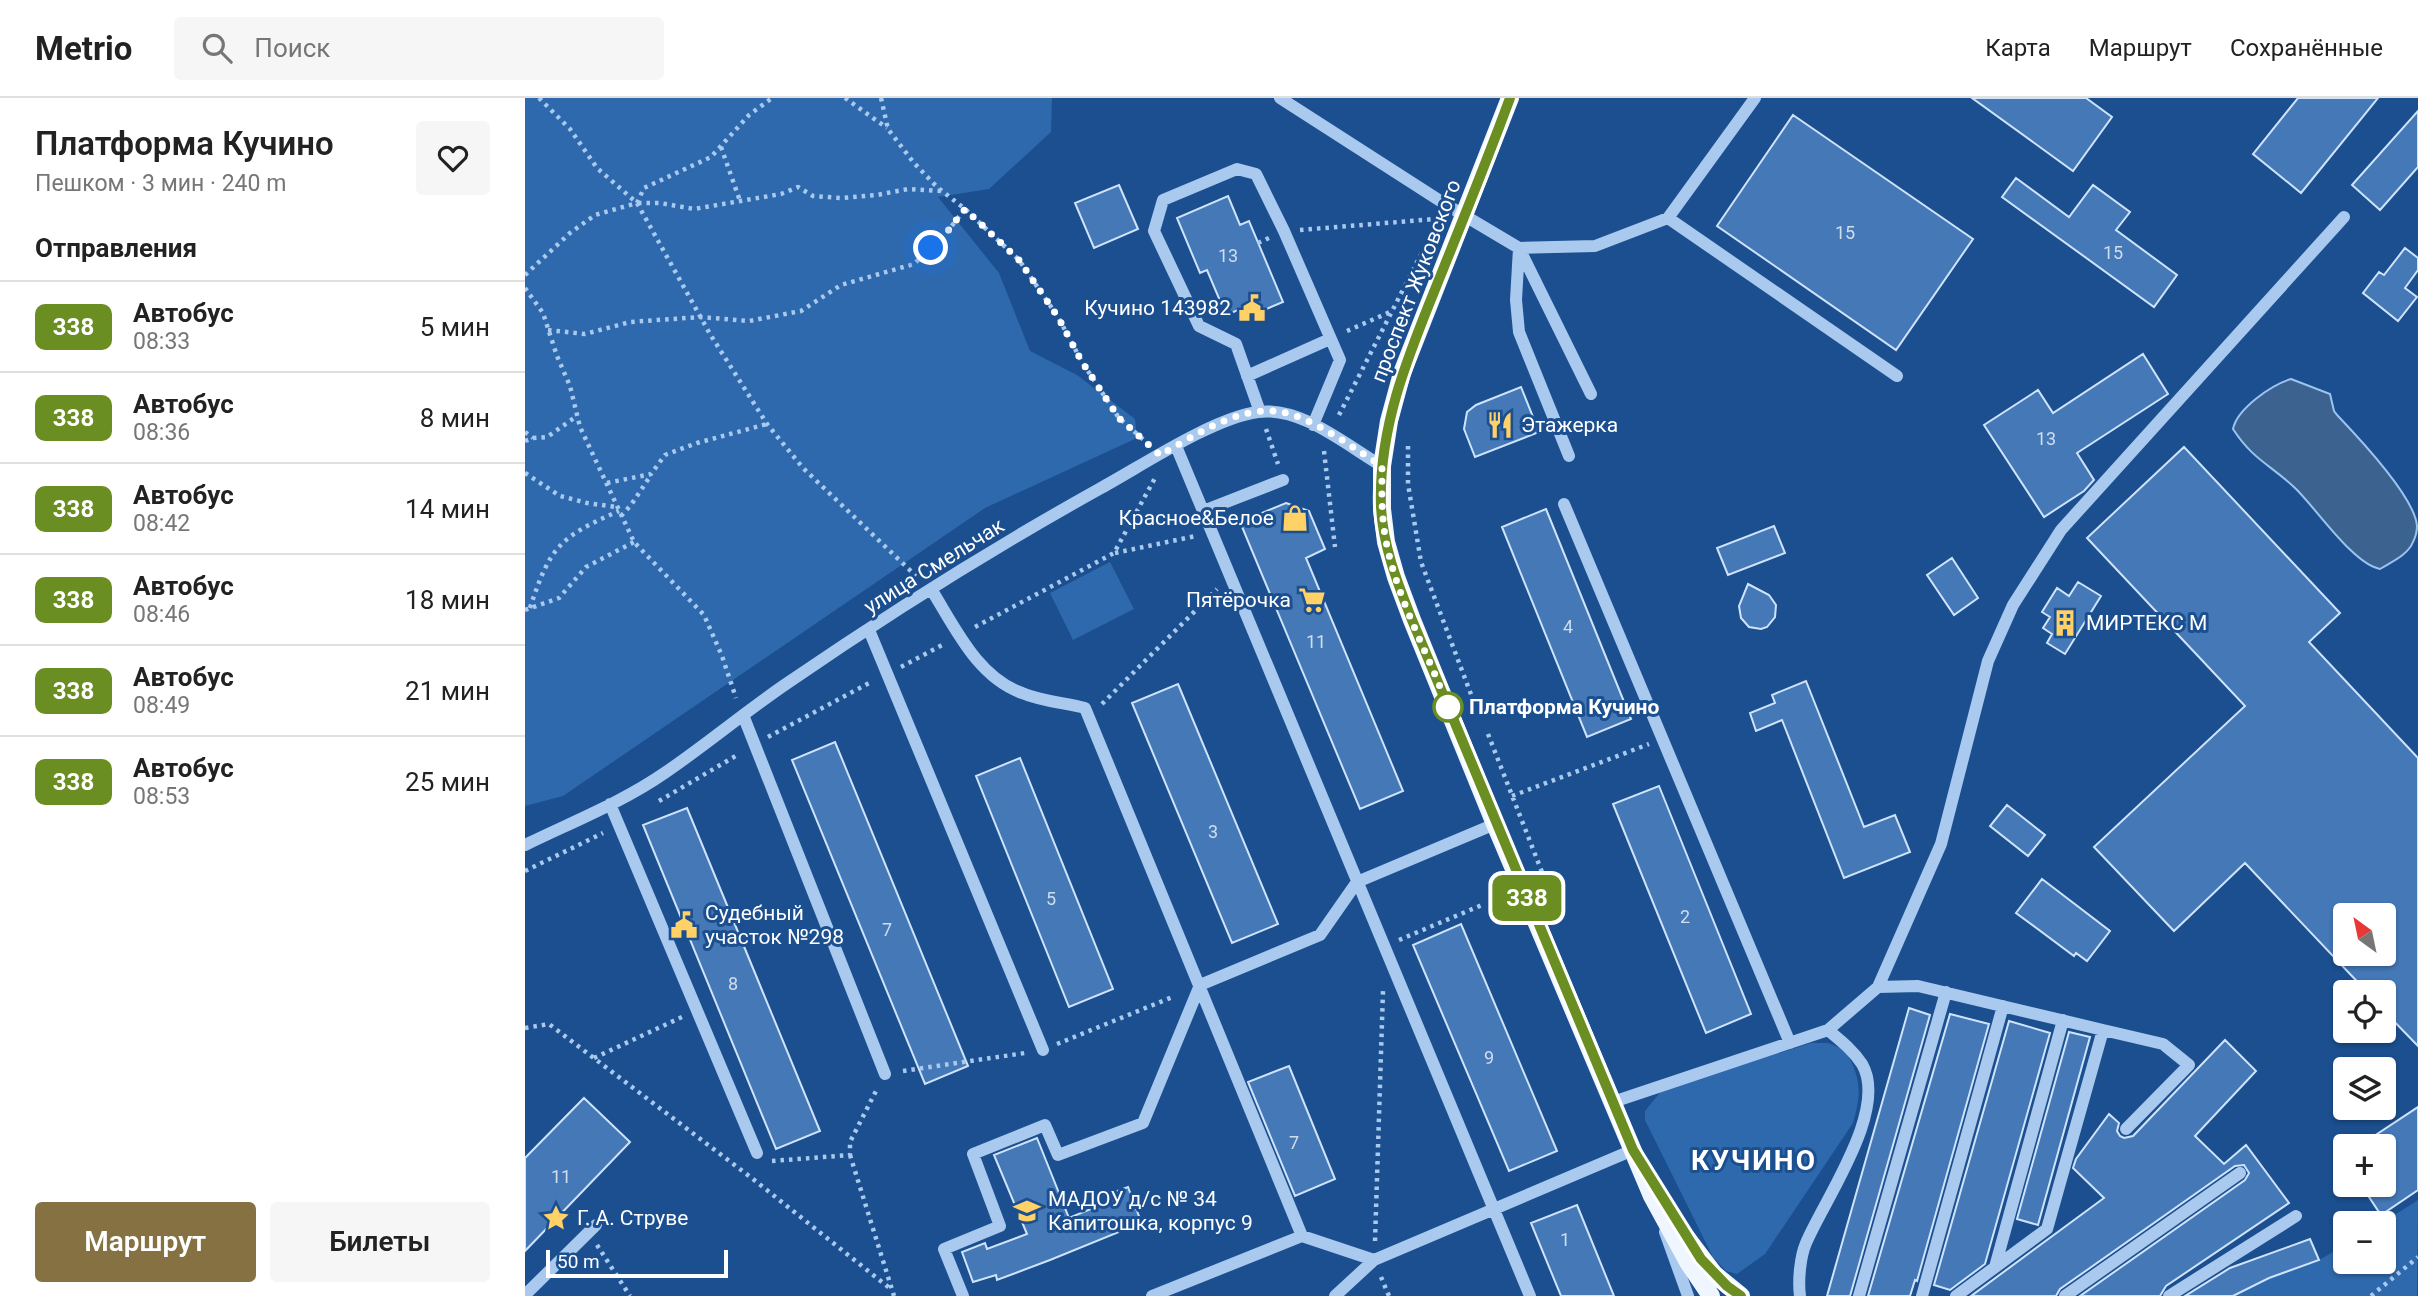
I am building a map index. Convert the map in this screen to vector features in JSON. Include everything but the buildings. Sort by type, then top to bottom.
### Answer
[{"type":"main road","name":"проспект Жуковского","points":[[1510,98],[1402,373],[1389,421],[1382,466],[1381,509],[1386,542],[1396,577],[1495,824],[1651,1196],[1688,1262],[1711,1296]]},
{"type":"main road","name":"проспект Жуковского","points":[[1633,1150],[1701,1259],[1727,1286],[1741,1296]]},
{"type":"street","points":[[1280,98],[1464,216],[1519,248],[1594,246],[1668,218],[1755,98]]},
{"type":"street","points":[[1260,412],[1236,344],[1199,326],[1154,231],[1163,200],[1237,169],[1256,174],[1340,360],[1313,425]]},
{"type":"street","points":[[1613,1102],[1828,1030],[1878,987],[1941,844],[1988,661],[2013,605],[2061,530],[2344,217]]},
{"type":"street","points":[[1668,218],[1897,376]]},
{"type":"street","points":[[1519,248],[1591,394]]},
{"type":"street","points":[[1519,248],[1516,300],[1519,332],[1569,456]]},
{"type":"street","points":[[1247,376],[1330,339]]},
{"type":"street","name":"улица Смельчак","points":[[525,845],[610,804],[665,773],[785,685],[931,589],[1035,525],[1223,422],[1260,412],[1282,412],[1313,425],[1382,466]]},
{"type":"street","points":[[1176,446],[1530,1296]]},
{"type":"street","points":[[1203,511],[1283,480]]},
{"type":"street","points":[[1564,504],[1790,1042]]},
{"type":"street","points":[[931,589],[976,659],[998,681],[1022,694],[1085,708],[1303,1236]]},
{"type":"street","points":[[869,630],[1043,1050]]},
{"type":"street","points":[[743,715],[885,1074]]},
{"type":"street","points":[[610,804],[757,1153]]},
{"type":"street","points":[[963,1296],[944,1249],[1000,1226],[973,1154],[1045,1125],[1058,1155],[1143,1123],[1200,985],[1320,935],[1357,882],[1495,824]]},
{"type":"street","points":[[1878,987],[1918,986],[2164,1044],[2189,1065],[2126,1129]]},
{"type":"street","points":[[1859,1296],[1946,992]]},
{"type":"street","points":[[1922,1296],[2003,1006]]},
{"type":"street","points":[[1995,1267],[2063,1020]]},
{"type":"street","points":[[1800,1296],[1804,1246],[1858,1139],[1867,1113],[1867,1086],[1863,1066],[1847,1045],[1828,1030]]},
{"type":"street","points":[[1957,1296],[2047,1229],[2103,1030]]},
{"type":"street","points":[[1335,1296],[1374,1260],[1633,1150]]},
{"type":"street","points":[[2065,1296],[2240,1173]]},
{"type":"street","points":[[1651,1196],[1688,1296]]},
{"type":"street","points":[[2169,1296],[2296,1216]]},
{"type":"street","points":[[525,1295],[593,1229]]},
{"type":"street","points":[[1152,1296],[1303,1236],[1374,1260]]},
{"type":"path","points":[[539,98],[570,129],[597,168],[637,203],[700,317],[767,424],[803,468],[931,589]]},
{"type":"path","points":[[637,203],[644,188],[711,157],[749,115],[772,98]]},
{"type":"path","points":[[845,98],[888,129],[914,163],[1019,260],[1058,317],[1082,362],[1119,418],[1160,455],[1161,467],[1114,554]]},
{"type":"path","points":[[881,98],[888,129]]},
{"type":"path","points":[[721,147],[740,201]]},
{"type":"path","points":[[525,275],[570,233],[595,215],[637,203],[660,203],[694,209],[781,194],[798,187],[813,196],[841,198],[908,189],[943,191]]},
{"type":"path","points":[[1337,419],[1445,204]]},
{"type":"path","points":[[548,330],[585,334],[630,322],[700,317],[749,321],[801,311],[841,285],[914,264],[947,232],[965,209]]},
{"type":"path","points":[[1258,243],[1284,231],[1439,219]]},
{"type":"path","points":[[525,288],[543,313],[570,386],[580,427],[634,542],[704,615],[743,715]]},
{"type":"path","points":[[1330,339],[1392,311]]},
{"type":"path","points":[[1260,412],[1283,480]]},
{"type":"path","points":[[525,442],[533,438],[547,437],[577,416]]},
{"type":"path","points":[[528,609],[542,572],[559,545],[583,526],[631,505],[665,455],[697,443],[767,424]]},
{"type":"path","points":[[525,432],[533,438]]},
{"type":"path","points":[[1409,439],[1408,484],[1421,562],[1472,697]]},
{"type":"path","points":[[1324,450],[1335,547]]},
{"type":"path","points":[[525,473],[560,496],[619,511]]},
{"type":"path","points":[[607,483],[651,474]]},
{"type":"path","points":[[653,805],[755,744],[1114,554],[1188,539],[1211,530]]},
{"type":"path","points":[[528,609],[559,598],[586,568],[634,542]]},
{"type":"path","points":[[1089,717],[1230,576]]},
{"type":"path","points":[[1512,796],[1662,739]]},
{"type":"path","points":[[525,871],[619,825]]},
{"type":"path","points":[[1384,946],[1482,905]]},
{"type":"path","points":[[1383,987],[1374,1260],[1389,1296]]},
{"type":"path","points":[[594,1058],[695,1010]]},
{"type":"path","points":[[525,1028],[549,1024],[753,1179],[893,1293]]},
{"type":"path","points":[[885,1074],[850,1142],[850,1155],[893,1293]]},
{"type":"path","points":[[757,1153],[769,1162],[850,1155]]},
{"type":"path","points":[[593,1229],[630,1296]]},
{"type":"path","points":[[2371,1296],[2418,1257]]},
{"type":"shaded area","points":[[525,98],[1052,98],[1051,132],[989,189],[938,197],[999,273],[1030,351],[1077,375],[1135,419],[1137,438],[985,508],[563,796],[525,806]]},
{"type":"shaded area","points":[[2291,379],[2330,394],[2334,411],[2384,468],[2414,514],[2417,528],[2411,547],[2380,569],[2358,557],[2295,488],[2255,455],[2233,429],[2241,414],[2256,399]]},
{"type":"shaded area","points":[[1110,562],[1134,609],[1073,640],[1050,593]]},
{"type":"shaded area","points":[[1811,1043],[1828,1043],[1845,1050],[1857,1077],[1859,1094],[1853,1123],[1765,1254],[1737,1274],[1726,1271],[1713,1257],[1645,1120],[1645,1111],[1662,1090]]},
{"type":"shaded area","points":[[2418,1200],[2417,1296],[2233,1296],[2333,1252],[2333,1274],[2396,1274],[2396,1214]]},
{"type":"bus line","name":"338","points":[[1510,98],[1402,373],[1389,421],[1382,466],[1381,509],[1386,542],[1412,620],[1633,1150],[1701,1259],[1727,1286],[1741,1296]]},
{"type":"place","name":"Кучино 143982","points":[[1252,308]]},
{"type":"place","name":"Этажерка","points":[[1500,425]]},
{"type":"place","name":"Красное&Белое","points":[[1295,518]]},
{"type":"place","name":"Пятёрочка","points":[[1312,600]]},
{"type":"place","name":"МИРТЕКС М","points":[[2065,623]]},
{"type":"place","name":"Платформа Кучино","points":[[1448,707]]},
{"type":"place","name":"Судебный участок №298","points":[[684,925]]},
{"type":"place","name":"МАДОУ д/с № 34 Капитошка, корпус 9","points":[[1027,1211]]},
{"type":"place","name":"Г. А. Струве","points":[[556,1218]]},
{"type":"district","name":"КУЧИНО","points":[[1754,1160]]},
{"type":"route","points":[[931,248],[965,209],[1019,260],[1058,317],[1082,362],[1119,418],[1160,455],[1242,415],[1282,412],[1330,433],[1382,466],[1381,509],[1386,542],[1412,620],[1448,707]]}]
